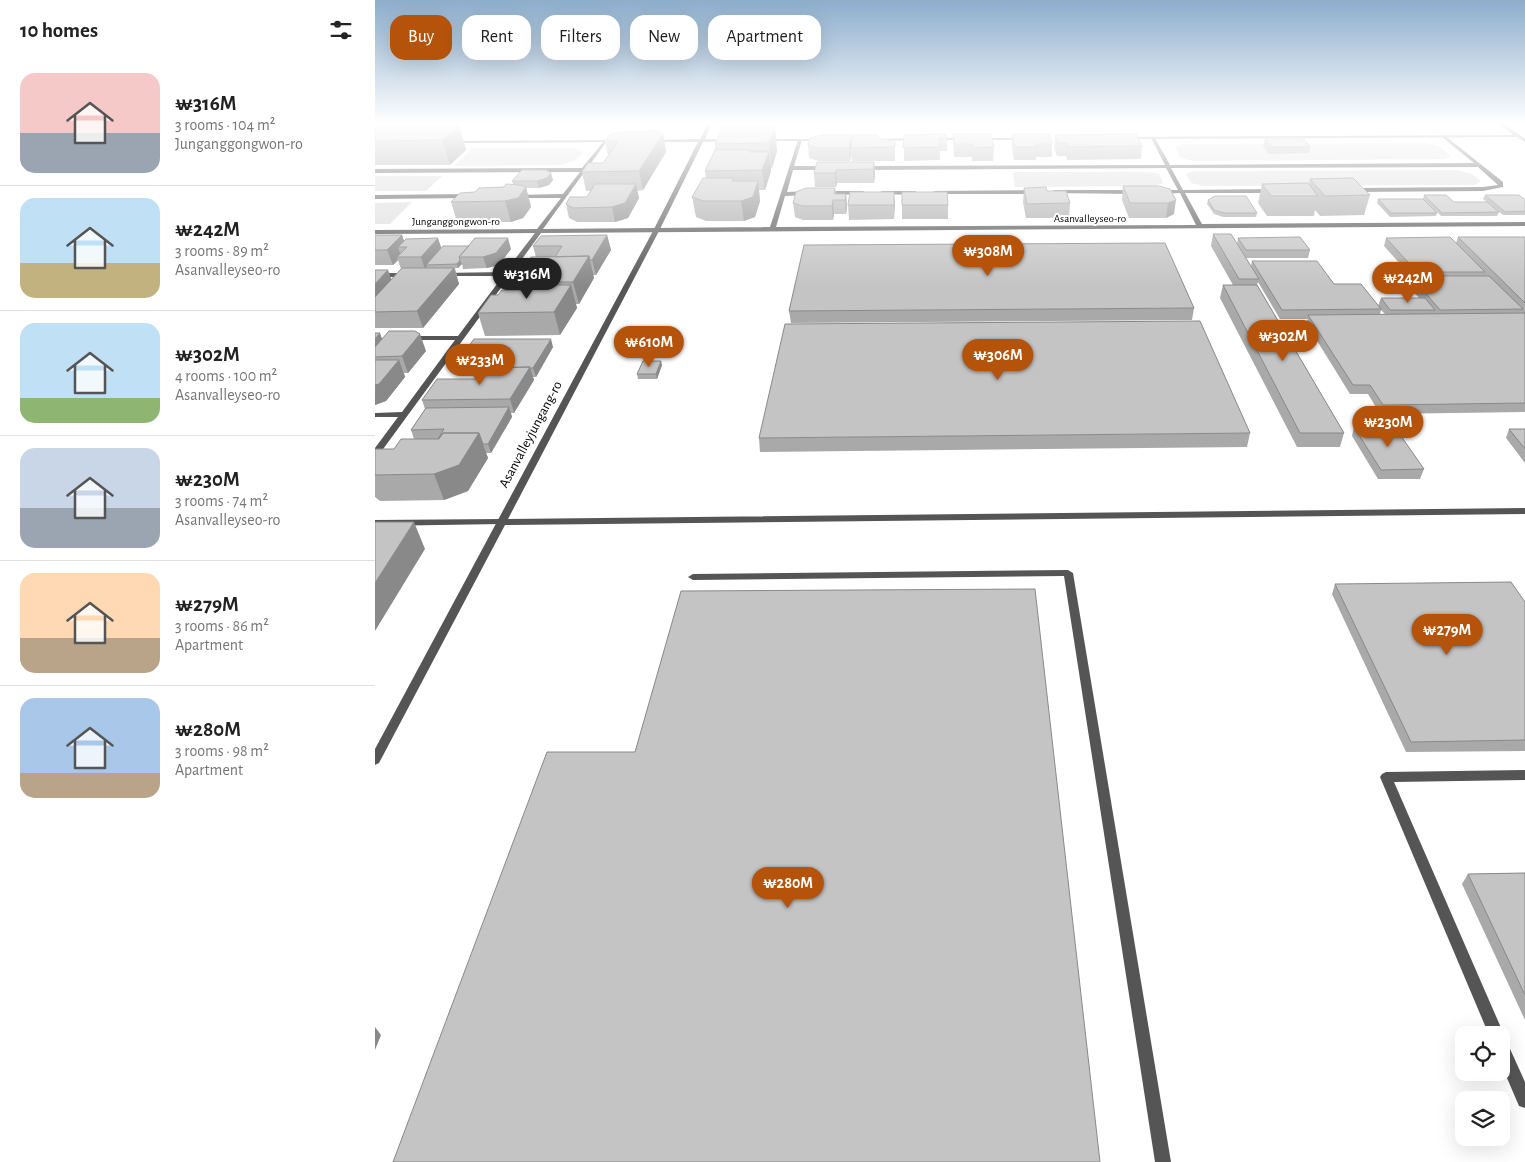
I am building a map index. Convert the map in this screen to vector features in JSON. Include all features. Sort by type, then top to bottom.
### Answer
[{"type":"street","points":[[375,454],[577,177]]},
{"type":"street","name":"Asanvalleyjungang-ro","points":[[375,760],[656,231],[683,177]]},
{"type":"street","points":[[772,230],[789,177]]},
{"type":"street","points":[[1174,177],[1200,227]]},
{"type":"street","points":[[1342,190],[1483,189],[1501,186],[1501,183],[1494,177]]},
{"type":"street","points":[[1150,192],[1283,191]]},
{"type":"street","points":[[879,193],[1040,192]]},
{"type":"street","points":[[1050,192],[1140,192]]},
{"type":"street","points":[[784,194],[869,193]]},
{"type":"street","points":[[375,197],[479,196]]},
{"type":"street","points":[[507,196],[563,196]]},
{"type":"street","name":"Asanvalleyseo-ro","points":[[656,231],[1525,224]]},
{"type":"street","name":"Junganggongwon-ro","points":[[375,232],[656,231]]},
{"type":"street","points":[[434,274],[505,274]]},
{"type":"street","points":[[375,275],[414,275]]},
{"type":"street","points":[[395,338],[459,338]]},
{"type":"street","points":[[375,415],[404,414]]},
{"type":"street","points":[[375,523],[1525,511]]},
{"type":"street","points":[[693,577],[1068,574],[1163,1162]]},
{"type":"street","points":[[1493,1026],[1386,778],[1525,775]]},
{"type":"street","points":[[1510,1066],[1525,1100]]},
{"type":"shaded area","points":[[375,177],[441,177],[426,191],[375,191]]},
{"type":"shaded area","points":[[1014,177],[1160,177],[1163,183],[1155,186],[1015,187]]},
{"type":"shaded area","points":[[1188,177],[1476,177],[1481,181],[1474,185],[1203,186],[1191,183]]},
{"type":"shaded area","points":[[412,202],[390,224],[375,224],[375,203]]},
{"type":"building","points":[[515,177],[548,177],[537,181],[512,181]]},
{"type":"building","points":[[703,178],[734,178],[732,181],[758,181],[753,197],[741,201],[703,201],[692,197]]},
{"type":"building","points":[[1353,178],[1370,195],[1325,196],[1310,179]]},
{"type":"building","points":[[1308,183],[1318,196],[1271,196],[1262,184]]},
{"type":"building","points":[[506,184],[526,187],[518,198],[505,201],[451,202],[460,193],[475,192],[479,188],[504,187]]},
{"type":"building","points":[[595,184],[636,184],[625,203],[612,207],[573,208],[566,204],[570,197],[587,197]]},
{"type":"building","points":[[1123,186],[1159,186],[1170,189],[1176,200],[1168,203],[1130,203]]},
{"type":"building","points":[[1046,187],[1047,191],[1066,191],[1070,203],[1027,204],[1024,188]]},
{"type":"building","points":[[806,188],[835,188],[834,194],[846,194],[845,200],[833,200],[832,206],[802,206],[793,203],[796,192]]},
{"type":"building","points":[[850,192],[894,192],[894,205],[848,205]]},
{"type":"building","points":[[902,192],[947,192],[948,205],[902,205]]},
{"type":"building","points":[[1424,195],[1446,195],[1454,202],[1487,202],[1499,212],[1442,213]]},
{"type":"building","points":[[1485,195],[1519,195],[1525,200],[1525,211],[1505,212]]},
{"type":"building","points":[[1215,196],[1246,196],[1257,213],[1224,213],[1214,210],[1208,200]]},
{"type":"building","points":[[1378,199],[1423,199],[1437,213],[1391,213]]},
{"type":"building","points":[[1213,234],[1231,234],[1259,279],[1239,279]]},
{"type":"building","points":[[375,235],[402,235],[387,250],[375,250]]},
{"type":"building","points":[[607,235],[592,260],[590,260],[589,256],[555,257],[562,246],[533,246],[541,236]]},
{"type":"building","points":[[1300,237],[1310,250],[1246,250],[1238,238]]},
{"type":"building","points":[[1450,237],[1485,272],[1417,272],[1386,238]]},
{"type":"building","points":[[1458,237],[1525,237],[1525,303]]},
{"type":"building","points":[[438,238],[421,257],[397,257],[407,247],[398,247],[406,239]]},
{"type":"building","points":[[475,238],[508,238],[496,253],[483,257],[459,257]]},
{"type":"building","points":[[1165,243],[1194,308],[789,311],[804,245]]},
{"type":"building","points":[[443,246],[469,246],[459,257],[460,260],[457,264],[426,265]]},
{"type":"building","points":[[589,256],[573,282],[513,282],[531,257]]},
{"type":"building","points":[[1252,261],[1317,261],[1334,284],[1361,284],[1381,309],[1282,310]]},
{"type":"building","points":[[402,268],[454,268],[417,311],[375,312],[375,297]]},
{"type":"building","points":[[375,270],[388,270],[375,284]]},
{"type":"building","points":[[1411,276],[1489,276],[1523,309],[1440,310]]},
{"type":"building","points":[[535,285],[571,285],[554,312],[478,313],[491,295],[498,295],[502,290],[532,290]]},
{"type":"building","points":[[1223,285],[1257,285],[1344,433],[1300,433]]},
{"type":"building","points":[[1381,298],[1425,298],[1435,310],[1390,310]]},
{"type":"building","points":[[1525,313],[1525,403],[1383,405],[1370,385],[1353,385],[1308,315]]},
{"type":"building","points":[[1200,321],[1250,433],[759,438],[785,324]]},
{"type":"building","points":[[389,331],[415,331],[420,334],[402,356],[375,357],[375,347]]},
{"type":"building","points":[[474,339],[551,339],[533,368],[479,368],[487,357],[461,357]]},
{"type":"building","points":[[375,360],[399,360],[379,384],[375,385]]},
{"type":"building","points":[[643,361],[661,361],[656,374],[637,374]]},
{"type":"building","points":[[530,367],[510,399],[422,400],[437,379],[477,379],[485,368]]},
{"type":"building","points":[[509,407],[488,444],[483,444],[479,433],[443,433],[438,439],[444,429],[411,430],[426,408]]},
{"type":"building","points":[[1394,426],[1424,469],[1381,470],[1354,427]]},
{"type":"building","points":[[1509,429],[1525,429],[1525,449]]},
{"type":"building","points":[[443,433],[479,433],[459,465],[434,474],[375,475],[375,449],[394,449],[401,439],[439,439]]},
{"type":"building","points":[[375,522],[414,522],[375,583]]},
{"type":"building","points":[[1511,582],[1525,602],[1525,740],[1411,742],[1335,584]]},
{"type":"building","points":[[1035,589],[1100,1162],[393,1162],[547,752],[635,752],[681,591]]},
{"type":"building","points":[[1525,873],[1525,995],[1468,874]]}]
